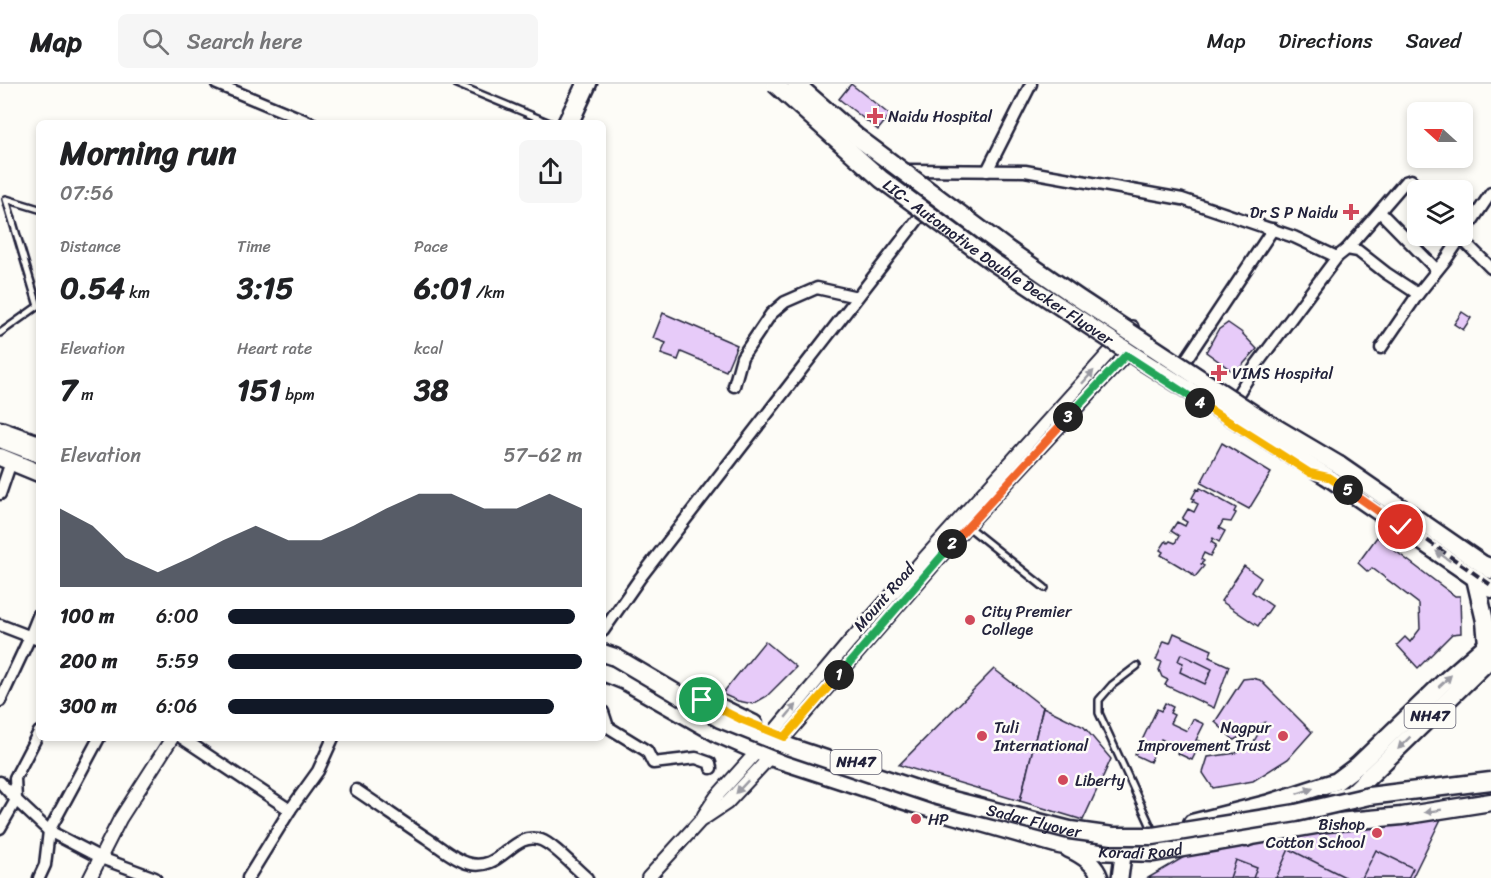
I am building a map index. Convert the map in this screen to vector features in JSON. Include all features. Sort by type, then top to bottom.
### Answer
[{"type":"main road","points":[[768,84],[839,150],[998,272],[1310,473],[1333,471],[1485,570],[1491,589]]},
{"type":"main road","name":"LIC- Automotive Double Decker Flyover","points":[[775,84],[880,179],[993,262],[1141,360],[1333,471]]},
{"type":"main road","name":"LIC- Automotive Double Decker Flyover","points":[[796,84],[857,137],[1007,249],[1263,420],[1333,471]]},
{"type":"main road","points":[[804,84],[857,132],[1012,248],[1236,397],[1326,449],[1333,471]]},
{"type":"main road","points":[[0,430],[36,443]]},
{"type":"main road","points":[[0,439],[36,453]]},
{"type":"main road","points":[[0,446],[36,460]]},
{"type":"main road","points":[[6,460],[36,472]]},
{"type":"main road","points":[[1485,570],[1485,621],[1490,648]]},
{"type":"main road","name":"NH47","points":[[606,647],[639,662],[702,700],[740,719],[779,734],[907,779],[1097,828],[1126,831],[1152,829],[1212,818],[1266,804],[1364,770],[1454,692],[1490,648]]},
{"type":"main road","name":"Sadar Flyover","points":[[606,654],[615,657],[720,719],[790,747],[937,796],[1070,830],[1113,836],[1153,836],[1296,813],[1369,796],[1491,781]]},
{"type":"main road","name":"Sadar Flyover","points":[[606,663],[614,665],[721,728],[752,741],[907,794],[1040,832],[1077,840],[1117,844],[1152,844],[1220,835],[1369,807],[1491,790]]},
{"type":"main road","name":"Koradi Road","points":[[606,673],[625,681],[720,735],[764,754],[884,795],[1059,844],[1093,851],[1154,853],[1327,823],[1402,816],[1491,802]]},
{"type":"main road","points":[[1246,838],[1281,811],[1351,794],[1364,770]]},
{"type":"main road","points":[[1119,878],[1125,853],[1126,831]]},
{"type":"main road","points":[[1059,844],[1083,855],[1098,872],[1100,878]]},
{"type":"street","points":[[217,84],[304,120]]},
{"type":"street","points":[[564,120],[582,84]]},
{"type":"street","points":[[574,120],[591,84]]},
{"type":"street","points":[[987,171],[1031,84]]},
{"type":"street","points":[[908,170],[1026,171],[1182,199],[1273,229],[1337,257]]},
{"type":"street","points":[[1236,397],[1257,364],[1337,257],[1347,249],[1407,181]]},
{"type":"street","points":[[1473,219],[1491,194]]},
{"type":"street","points":[[1380,212],[1437,270]]},
{"type":"street","points":[[606,627],[640,578],[922,214]]},
{"type":"street","points":[[1185,361],[1273,229]]},
{"type":"street","points":[[1381,348],[1454,246]]},
{"type":"street","points":[[1472,246],[1491,268]]},
{"type":"street","points":[[1347,249],[1358,251],[1418,294]]},
{"type":"street","points":[[734,386],[742,357],[771,314],[785,302],[817,288],[857,297]]},
{"type":"street","points":[[779,734],[850,641],[1138,331]]},
{"type":"street","name":"Mount Road","points":[[648,878],[700,821],[726,803],[779,734],[967,526],[1120,351]]},
{"type":"street","points":[[0,494],[6,460]]},
{"type":"street","points":[[0,625],[35,637],[0,701]]},
{"type":"street","points":[[606,721],[608,727],[647,751],[654,763],[696,758],[710,763],[711,768]]},
{"type":"street","points":[[0,828],[16,800],[15,778],[36,738]]},
{"type":"street","points":[[39,878],[45,865],[49,831],[97,741]]},
{"type":"street","points":[[90,878],[120,819],[170,741]]},
{"type":"street","points":[[186,741],[290,810]]},
{"type":"street","points":[[248,878],[290,810],[318,771],[332,741]]},
{"type":"street","points":[[0,782],[49,831],[101,858],[155,878]]},
{"type":"street","points":[[356,790],[467,863],[484,865],[502,856],[520,841],[531,838],[544,841],[587,878]]},
{"type":"lane","points":[[456,84],[543,120]]},
{"type":"lane","points":[[36,208],[6,199],[36,299]]},
{"type":"lane","points":[[0,333],[36,307]]},
{"type":"lane","points":[[967,526],[1046,588]]},
{"type":"lane","points":[[1137,666],[1112,685],[1099,700],[1099,713],[1152,829]]},
{"type":"building","points":[[851,84],[890,115],[878,130],[839,99]]},
{"type":"building","points":[[1462,312],[1471,318],[1463,330],[1454,324]]},
{"type":"building","points":[[663,313],[737,345],[726,371],[681,352],[678,360],[661,354],[666,343],[653,338]]},
{"type":"building","points":[[1228,323],[1241,332],[1257,349],[1235,373],[1206,352],[1218,330]]},
{"type":"building","points":[[1222,443],[1271,473],[1249,509],[1201,483]]},
{"type":"building","points":[[1200,488],[1236,508],[1234,512],[1236,513],[1231,522],[1223,521],[1219,528],[1225,531],[1219,542],[1213,538],[1211,542],[1216,545],[1210,556],[1204,553],[1201,559],[1204,561],[1201,564],[1204,566],[1195,577],[1161,555],[1163,552],[1160,550],[1166,541],[1175,543],[1179,536],[1171,531],[1177,522],[1185,526],[1187,522],[1182,519],[1188,509],[1194,512],[1198,504],[1192,501],[1194,499],[1192,498]]},
{"type":"building","points":[[1377,537],[1455,596],[1460,596],[1461,633],[1452,634],[1418,668],[1397,645],[1405,637],[1410,642],[1420,629],[1419,604],[1372,568],[1368,572],[1358,563]]},
{"type":"building","points":[[1244,566],[1261,578],[1252,592],[1272,606],[1258,626],[1221,601]]},
{"type":"building","points":[[1174,633],[1212,650],[1209,657],[1229,666],[1214,708],[1165,685],[1168,680],[1162,677],[1159,670],[1162,662],[1156,660],[1164,641],[1170,643]]},
{"type":"building","points":[[765,641],[796,667],[767,696],[753,704],[722,694]]},
{"type":"building","points":[[1181,654],[1212,669],[1205,684],[1180,672],[1183,663],[1178,661]]},
{"type":"building","name":"Tuli International","points":[[994,669],[1043,707],[1020,801],[899,765]]},
{"type":"building","name":"Nagpur Improvement Trust","points":[[1243,679],[1260,680],[1312,732],[1288,759],[1253,781],[1213,788],[1203,773],[1208,757],[1236,753],[1253,743],[1264,723],[1234,740],[1215,722]]},
{"type":"building","points":[[1165,703],[1173,707],[1170,713],[1174,715],[1170,723],[1187,731],[1193,719],[1204,724],[1196,740],[1201,742],[1192,760],[1177,753],[1179,748],[1161,739],[1150,762],[1135,755],[1157,709],[1161,711]]},
{"type":"building","name":"Liberty","points":[[1043,707],[1084,727],[1111,759],[1083,820],[1020,801]]},
{"type":"building","name":"Bishop Cotton School","points":[[1443,815],[1412,878],[1148,878],[1196,850]]},
{"type":"building","points":[[1289,849],[1347,878],[1276,878]]},
{"type":"building","points":[[1376,850],[1413,868],[1408,878],[1362,878]]},
{"type":"building","points":[[1236,860],[1257,868],[1253,878],[1230,878]]},
{"type":"railway","points":[[776,84],[894,186],[946,224],[1085,321],[1355,490],[1491,585]]},
{"type":"place","name":"Naidu Hospital","points":[[875,116]]},
{"type":"place","name":"Dr S P Naidu","points":[[1351,212]]},
{"type":"place","name":"VIMS Hospital","points":[[1219,373]]},
{"type":"place","name":"City Premier College","points":[[970,620]]},
{"type":"place","name":"Tuli International","points":[[982,736]]},
{"type":"place","name":"Nagpur Improvement Trust","points":[[1283,736]]},
{"type":"place","name":"Liberty","points":[[1063,780]]},
{"type":"place","name":"HP","points":[[916,819]]},
{"type":"place","name":"Bishop Cotton School","points":[[1377,833]]},
{"type":"route","points":[[702,700],[740,719],[785,737],[967,526],[1126,355],[1310,473],[1328,477],[1401,527]]}]
